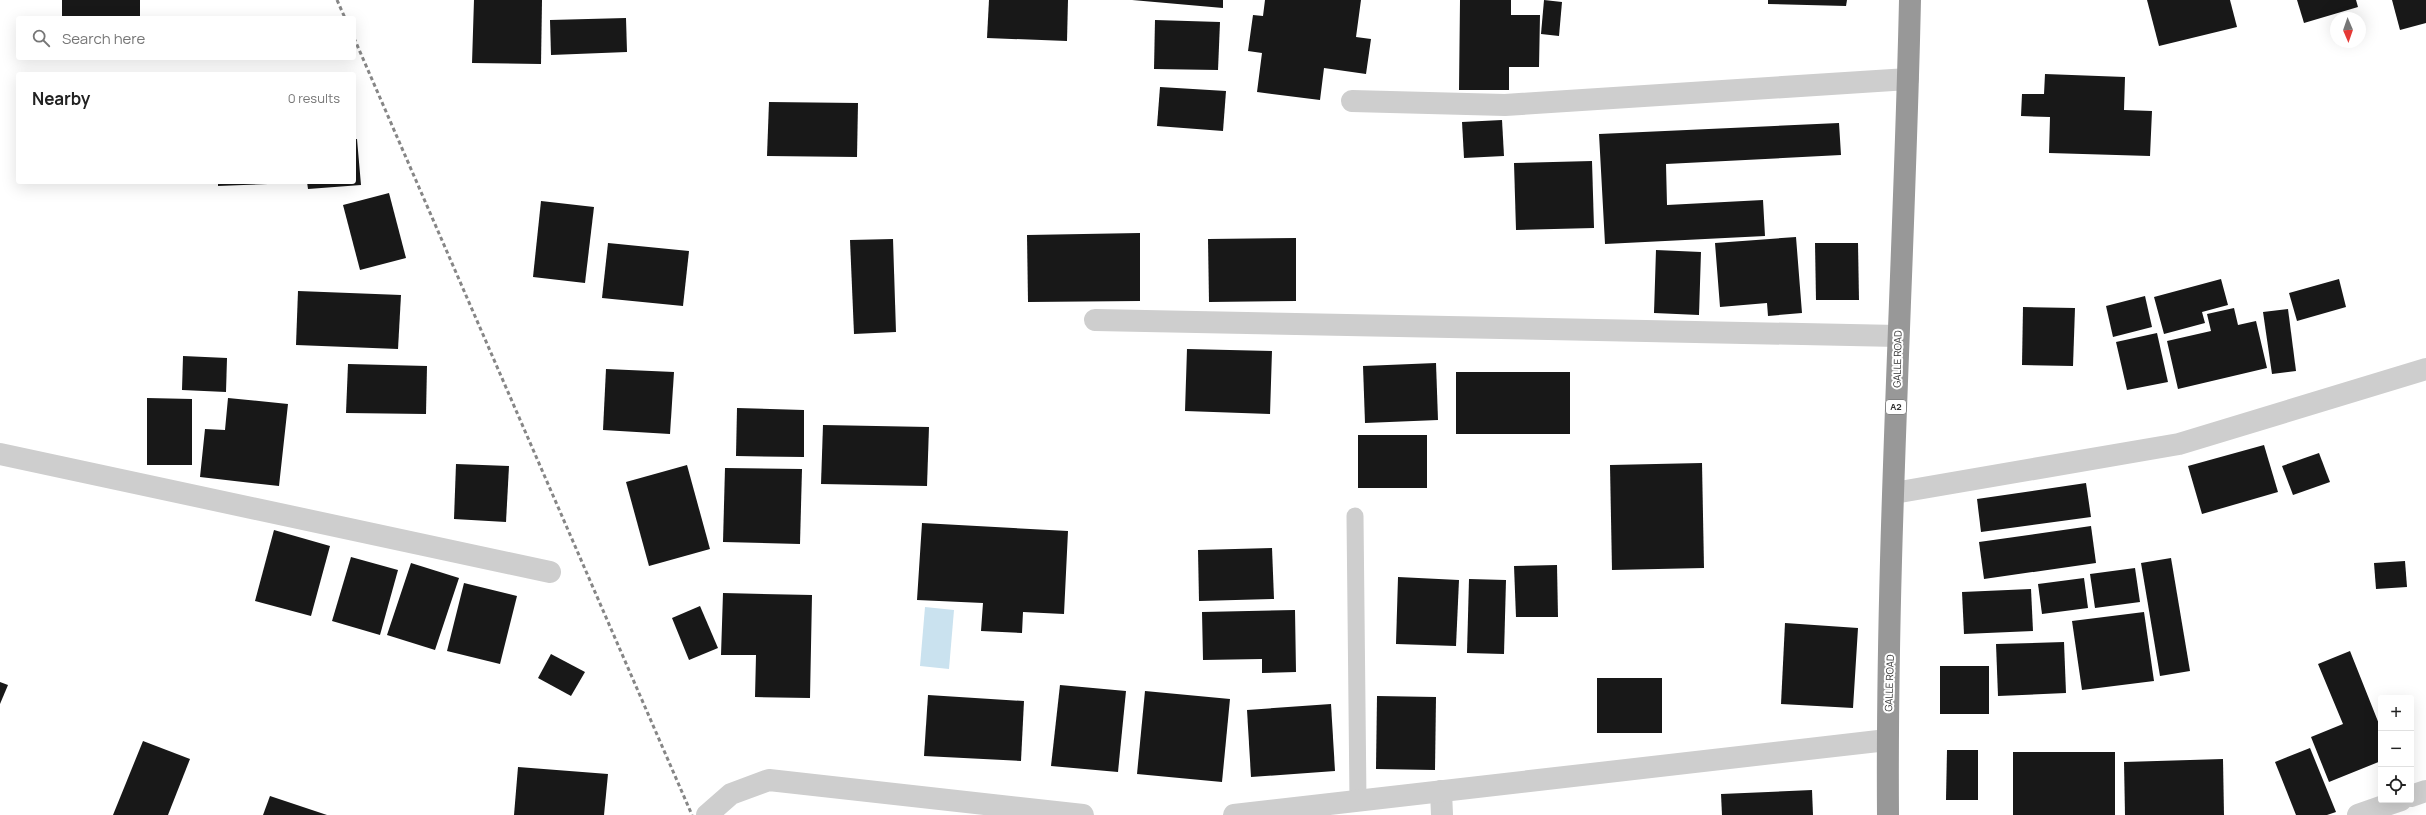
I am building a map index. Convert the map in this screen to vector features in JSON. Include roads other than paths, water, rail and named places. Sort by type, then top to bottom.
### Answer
[{"type":"highway","name":"GALLE ROAD","points":[[1888,815],[1887,740],[1898,336],[1910,0]]},
{"type":"street","points":[[1352,101],[1505,105],[1908,79]]},
{"type":"street","points":[[1095,320],[1898,336]]},
{"type":"street","points":[[1894,494],[2179,444],[2426,368]]},
{"type":"street","points":[[0,454],[550,572]]},
{"type":"street","points":[[1234,815],[1887,740]]},
{"type":"street","points":[[707,815],[731,794],[769,780],[1083,815]]},
{"type":"street","points":[[1441,791],[1442,815]]},
{"type":"street","points":[[2414,795],[2426,791]]},
{"type":"street","points":[[2358,815],[2392,803]]},
{"type":"lane","points":[[1355,516],[1358,801]]},
{"type":"water","points":[[925,607],[954,610],[949,669],[920,666]]},
{"type":"railway","points":[[337,0],[344,16]]},
{"type":"railway","points":[[356,43],[692,815]]}]
